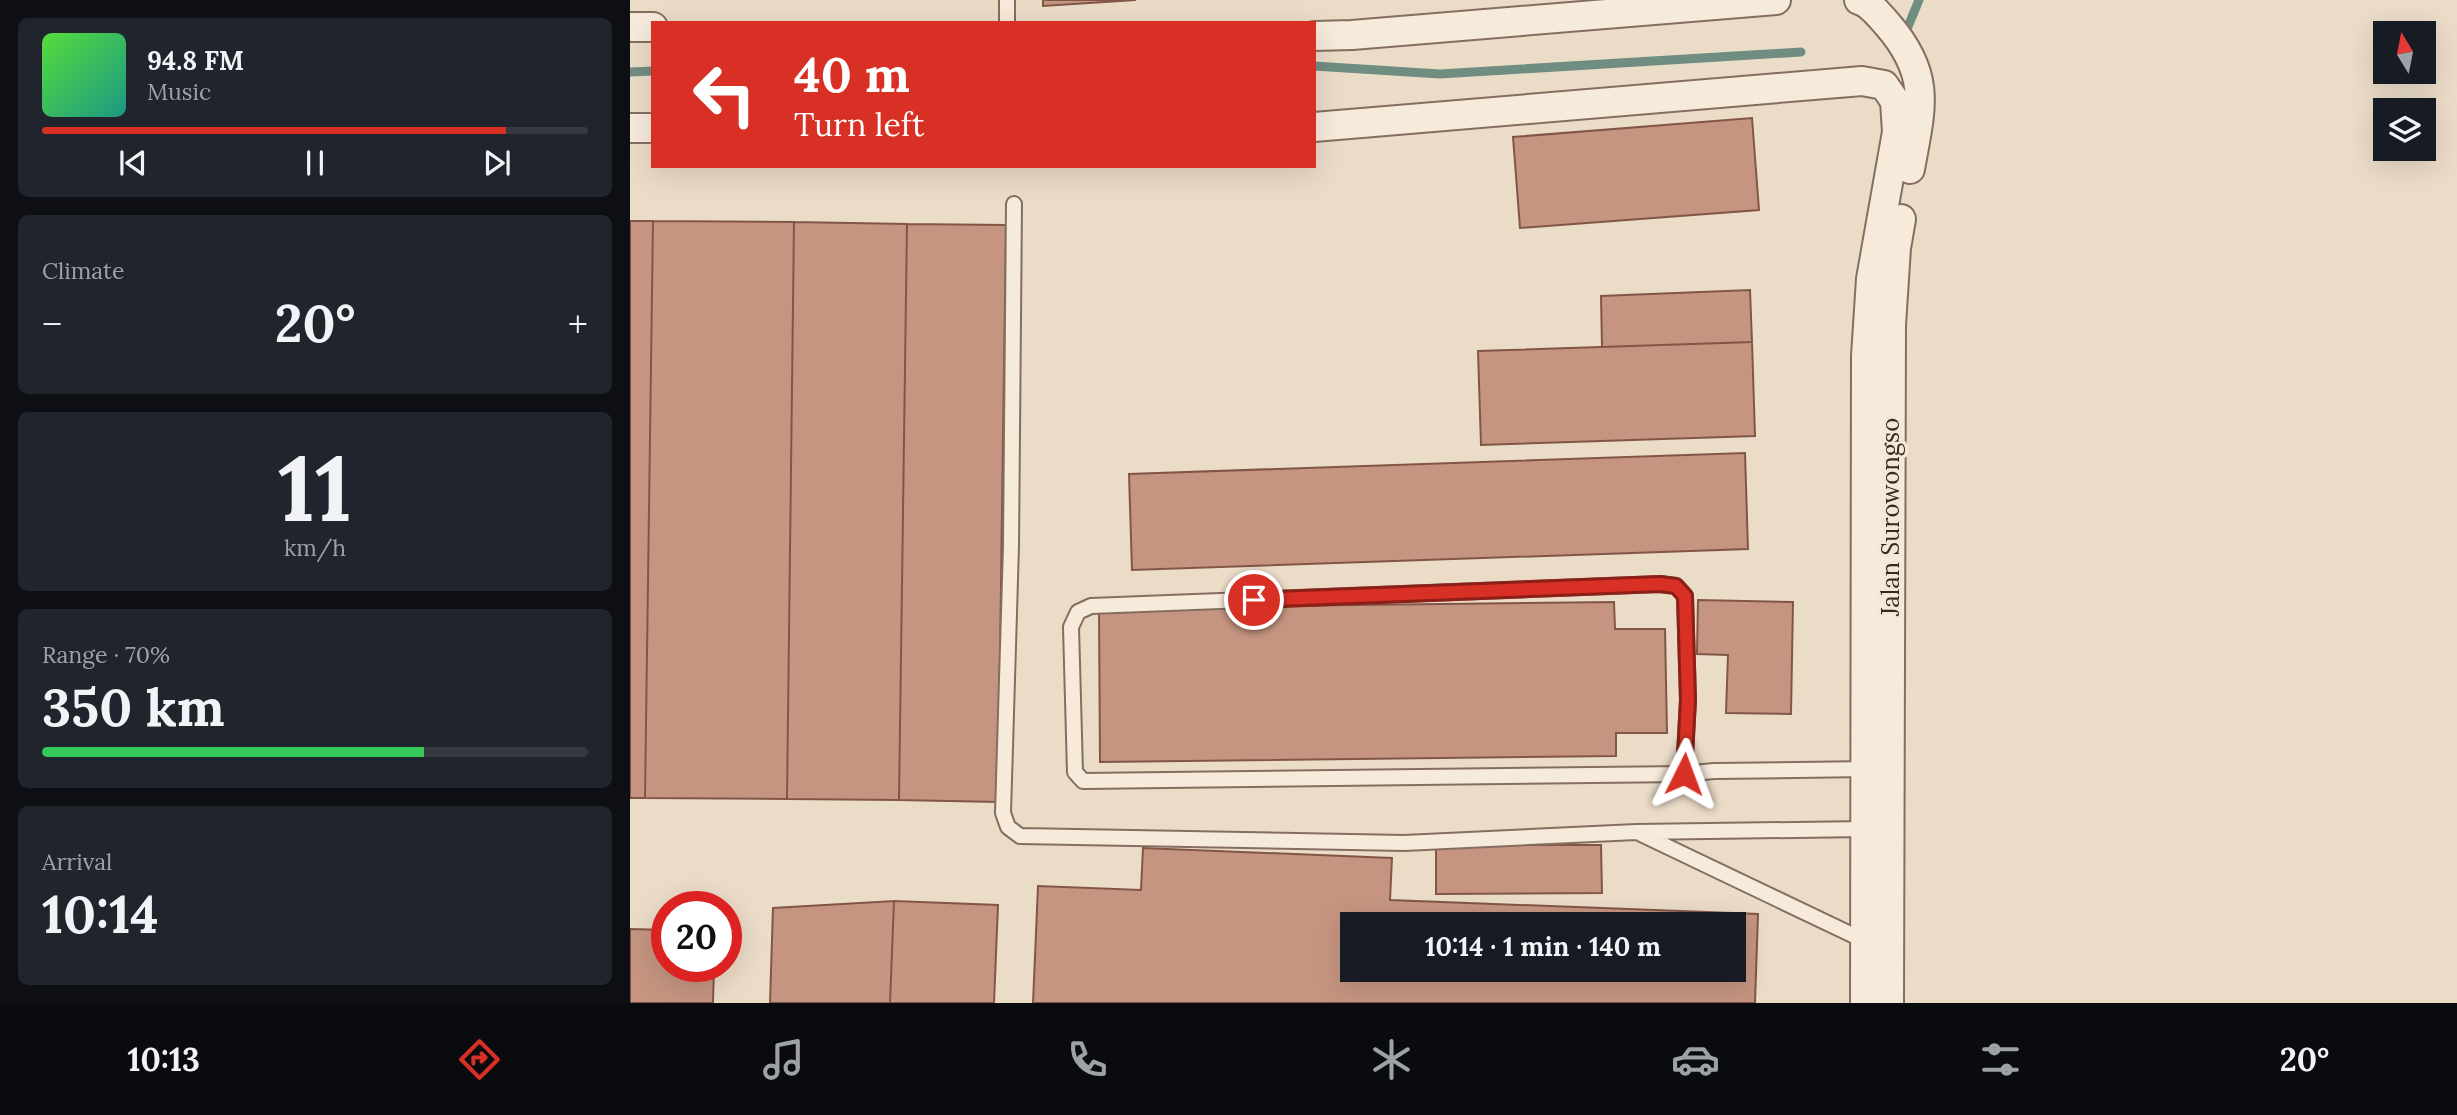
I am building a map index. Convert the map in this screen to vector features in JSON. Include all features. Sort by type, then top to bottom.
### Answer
[{"type":"street","points":[[1316,36],[1352,36],[1776,0]]},
{"type":"street","name":"Jalan Surowongso","points":[[1859,0],[1881,17],[1899,38],[1920,79],[1921,110],[1896,248],[1891,325],[1878,769],[1866,829],[1865,1003]]},
{"type":"street","points":[[630,27],[651,27]]},
{"type":"street","name":"Jalan Surowongso","points":[[1316,127],[1862,81],[1884,85],[1895,102],[1898,132],[1871,279],[1866,356],[1878,769],[1889,1003]]},
{"type":"street","points":[[630,128],[651,128]]},
{"type":"lane","points":[[1007,0],[1007,21]]},
{"type":"lane","points":[[1014,204],[1011,546],[1003,813],[1008,827],[1020,836],[1404,843],[1636,832],[1866,829]]},
{"type":"lane","points":[[1684,774],[1688,700],[1685,596],[1676,586],[1660,584],[1091,606],[1078,612],[1071,627],[1075,772],[1083,781],[1684,774],[1714,771],[1878,769]]},
{"type":"lane","points":[[1636,832],[1865,942]]},
{"type":"building","points":[[1043,0],[1136,0],[1043,6]]},
{"type":"building","points":[[1752,118],[1759,210],[1520,228],[1513,137]]},
{"type":"building","points":[[630,221],[653,221],[645,798],[630,798]]},
{"type":"building","points":[[653,221],[794,222],[787,799],[645,798]]},
{"type":"building","points":[[794,222],[907,224],[899,800],[787,799]]},
{"type":"building","points":[[907,224],[1006,225],[998,802],[899,800]]},
{"type":"building","points":[[1750,290],[1752,342],[1602,347],[1601,296]]},
{"type":"building","points":[[1752,342],[1755,436],[1481,445],[1478,351]]},
{"type":"building","points":[[1745,453],[1748,549],[1132,570],[1129,474]]},
{"type":"building","points":[[1698,600],[1793,602],[1791,714],[1726,713],[1728,655],[1697,654]]},
{"type":"building","points":[[1614,602],[1615,629],[1665,629],[1667,733],[1616,733],[1616,756],[1100,762],[1099,608]]},
{"type":"building","points":[[1436,845],[1601,845],[1602,893],[1436,894]]},
{"type":"building","points":[[1143,848],[1392,858],[1390,900],[1705,912],[1340,912],[1340,982],[1746,982],[1746,914],[1758,914],[1755,1003],[1033,1003],[1038,886],[1141,890]]},
{"type":"building","points":[[894,901],[890,1003],[770,1003],[773,908]]},
{"type":"building","points":[[894,901],[998,905],[994,1003],[890,1003]]},
{"type":"building","points":[[630,929],[651,930],[651,982],[714,982],[713,1003],[630,1003]]},
{"type":"waterway","points":[[1907,29],[1919,0]]},
{"type":"waterway","points":[[1316,66],[1440,74],[1801,52]]},
{"type":"waterway","points":[[630,72],[651,71]]},
{"type":"route","points":[[1254,600],[1660,584],[1676,586],[1685,596],[1688,700],[1684,774]]}]
